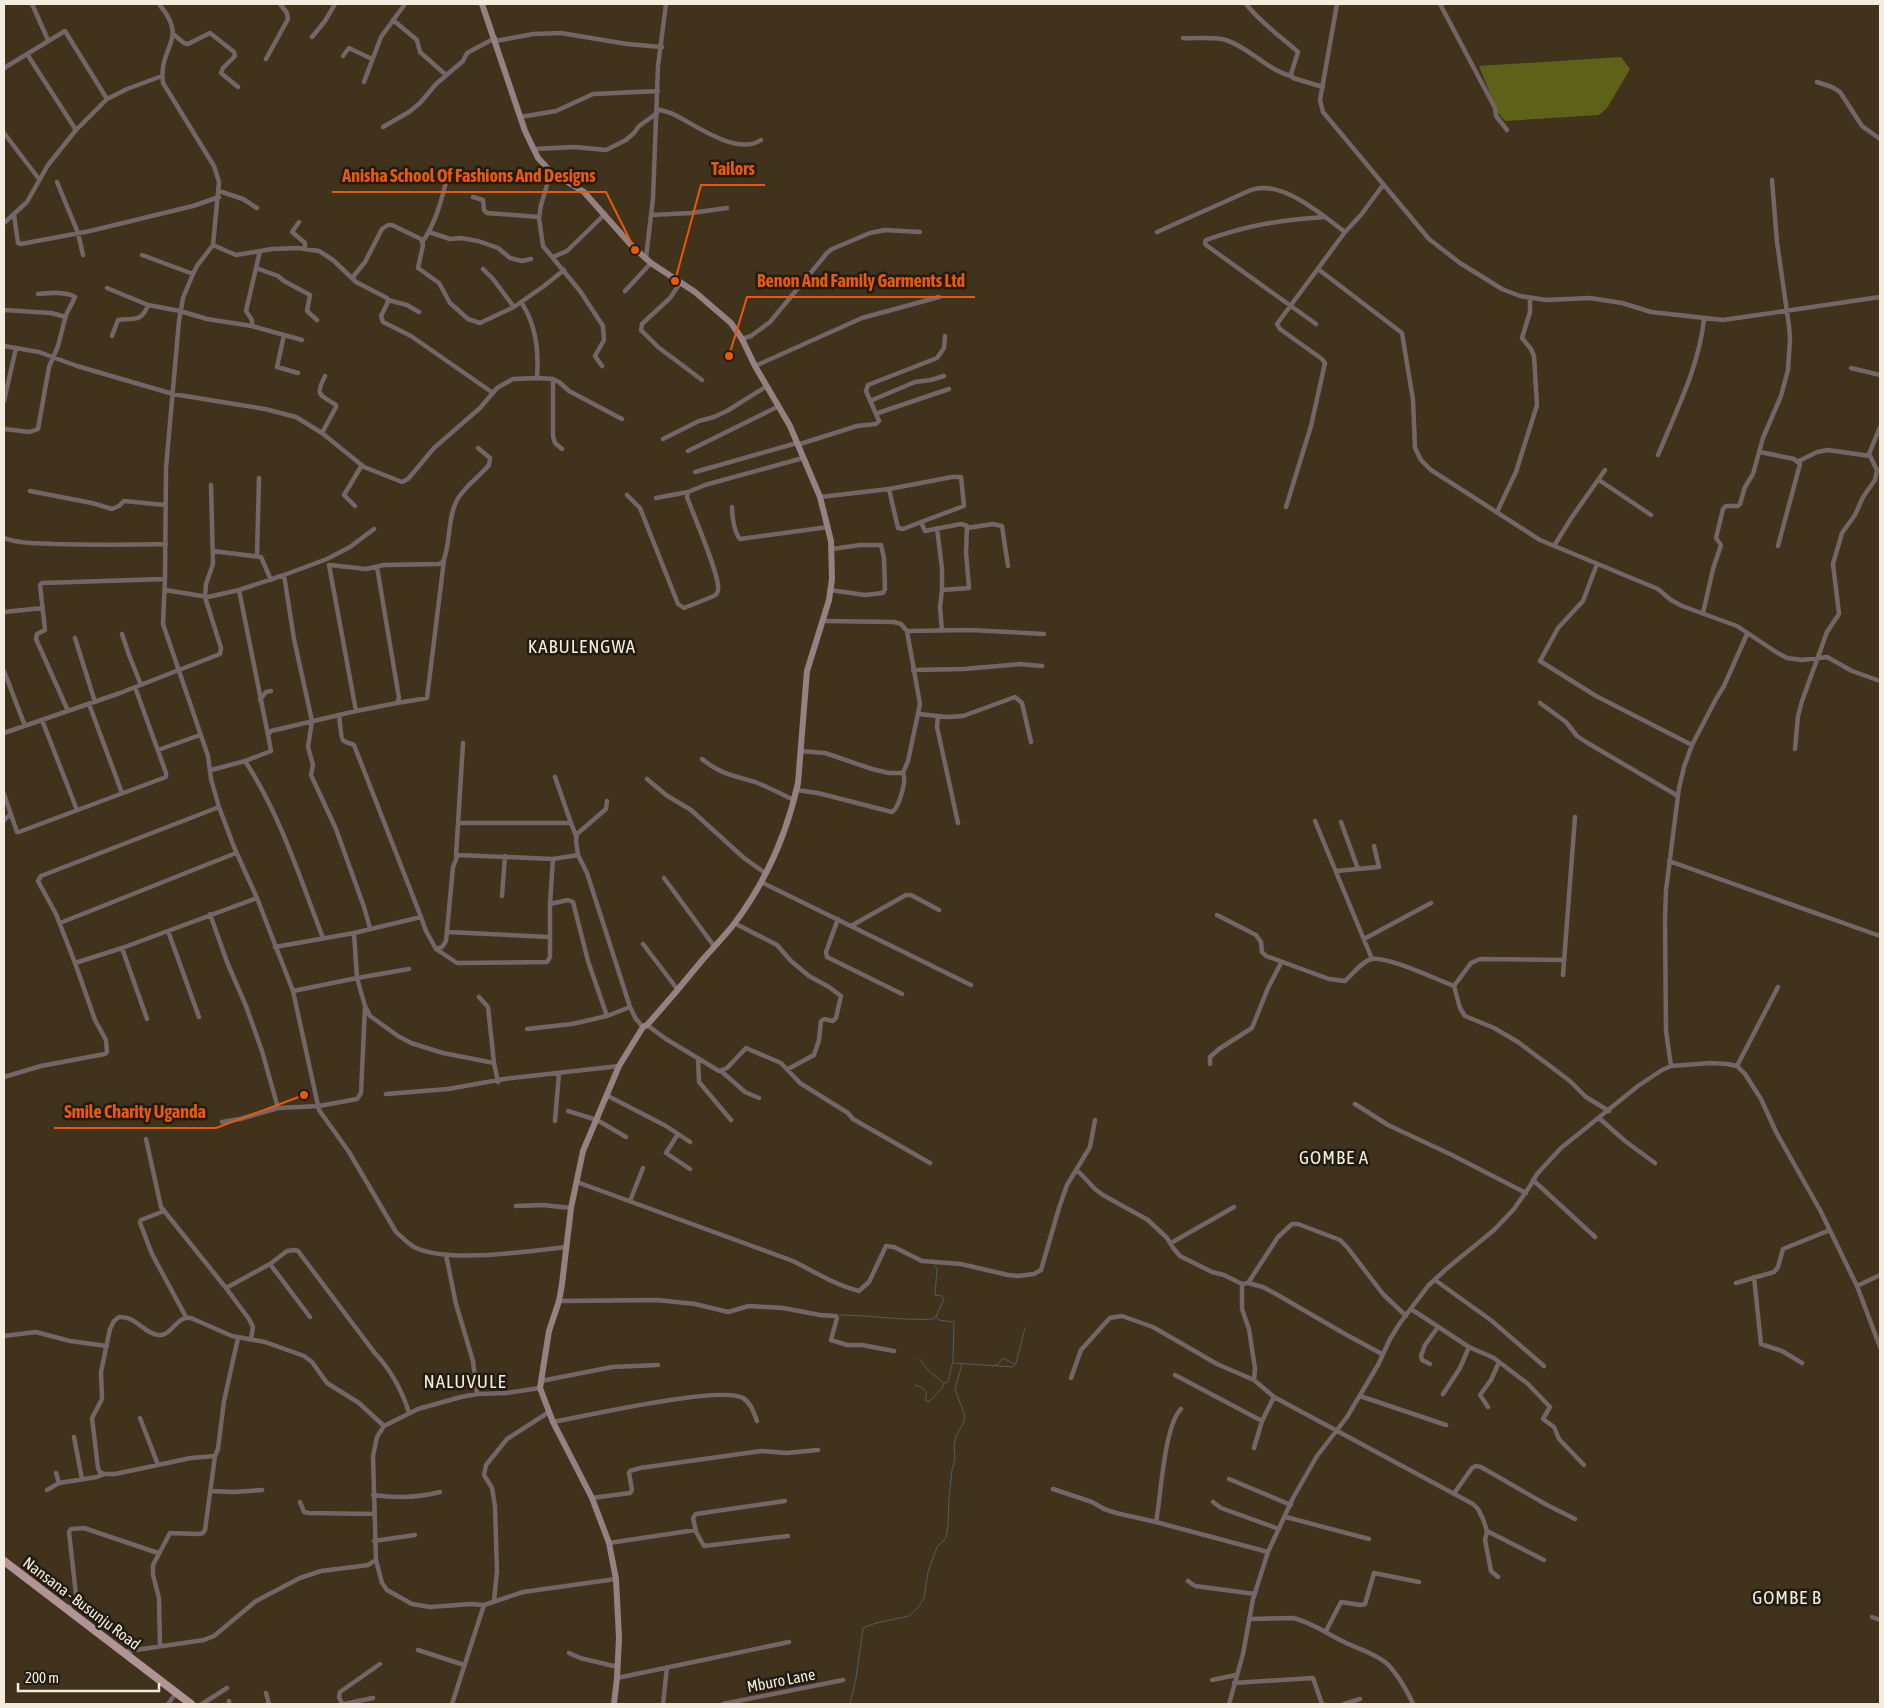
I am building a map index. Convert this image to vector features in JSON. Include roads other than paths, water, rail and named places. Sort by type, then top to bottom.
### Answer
[{"type":"main road","name":"Nansana - Busunju Road","points":[[4,1561],[191,1704]]},
{"type":"street","points":[[32,4],[48,40]]},
{"type":"street","points":[[159,4],[170,20],[173,34],[163,62],[162,76],[167,90],[219,176],[219,197],[213,245],[196,266],[186,288],[180,311],[166,468],[166,579],[163,624],[208,756],[211,779],[219,808],[293,991],[319,1106],[324,1118],[349,1152],[396,1232],[407,1243],[434,1254],[507,1254],[566,1248]]},
{"type":"street","points":[[266,59],[288,19],[287,13],[280,4]]},
{"type":"street","points":[[312,37],[325,21],[335,4]]},
{"type":"street","points":[[364,82],[382,37],[405,4]]},
{"type":"street","points":[[482,4],[520,117],[538,158],[551,172],[584,192],[632,246],[648,260],[681,282],[727,318],[742,339],[778,406],[820,497],[832,550],[833,563],[830,590],[823,621],[806,671],[805,709],[800,734],[796,790],[776,850],[761,882],[734,923],[645,1026],[619,1066],[583,1151],[571,1208],[559,1301],[549,1331],[540,1384],[553,1422],[592,1498],[609,1543],[616,1579],[618,1678],[614,1704]]},
{"type":"street","points":[[625,292],[648,260],[653,198],[658,66],[662,47],[666,4]]},
{"type":"street","points":[[1246,4],[1270,30],[1298,52],[1291,76]]},
{"type":"street","points":[[1336,4],[1320,100],[1323,112],[1420,231],[1448,254],[1502,289],[1530,298],[1546,300],[1582,297],[1622,303],[1651,312],[1704,319],[1730,320],[1880,297]]},
{"type":"street","points":[[1440,4],[1495,108],[1496,116],[1507,130]]},
{"type":"street","points":[[393,20],[417,40],[420,52],[446,75]]},
{"type":"street","points":[[4,68],[62,31],[67,32],[107,99]]},
{"type":"street","points":[[173,34],[188,44],[210,32],[226,45],[234,52],[234,56],[221,73],[238,87]]},
{"type":"street","points":[[382,127],[409,112],[420,103],[446,75],[463,61],[467,53],[495,40],[533,34],[561,33],[627,44],[662,47]]},
{"type":"street","points":[[1183,38],[1228,40],[1294,79],[1323,87]]},
{"type":"street","points":[[343,56],[349,48],[372,59]]},
{"type":"street","points":[[27,54],[76,130]]},
{"type":"street","points":[[4,223],[27,202],[39,179],[56,154],[76,130],[107,99],[127,88],[162,76]]},
{"type":"street","points":[[1817,82],[1840,92],[1862,126],[1880,139]]},
{"type":"street","points":[[520,117],[556,111],[593,94],[658,91]]},
{"type":"street","points":[[534,149],[574,147],[606,150],[626,140],[657,111]]},
{"type":"street","points":[[657,111],[676,115],[720,140],[749,145],[761,140]]},
{"type":"street","points":[[4,132],[39,179]]},
{"type":"street","points":[[551,172],[539,217],[543,246],[564,270],[602,326],[604,340],[595,356],[602,366]]},
{"type":"street","points":[[1703,613],[1713,569],[1721,545],[1716,538],[1723,509],[1726,506],[1738,506],[1740,504],[1745,486],[1753,474],[1763,438],[1781,396],[1788,370],[1790,339],[1776,234],[1772,180]]},
{"type":"street","points":[[57,182],[78,234],[83,255]]},
{"type":"street","points":[[446,182],[429,232],[423,241],[424,245],[418,268],[439,283],[450,303],[468,319],[480,323],[514,308],[564,270]]},
{"type":"street","points":[[1286,507],[1311,426],[1325,363],[1278,327],[1277,324],[1345,232],[1361,215],[1383,186]]},
{"type":"street","points":[[1157,232],[1251,190],[1262,187],[1274,189],[1294,197],[1345,232]]},
{"type":"street","points":[[219,191],[243,199],[257,208]]},
{"type":"street","points":[[14,215],[19,244],[78,234],[193,206],[219,197]]},
{"type":"street","points":[[473,197],[483,200],[484,210],[487,213],[539,217]]},
{"type":"street","points":[[651,215],[691,213],[727,208]]},
{"type":"street","points":[[553,257],[567,251],[605,214]]},
{"type":"street","points":[[1316,324],[1206,245],[1205,241],[1252,225],[1286,219],[1324,217]]},
{"type":"street","points":[[299,222],[292,232],[305,243],[305,248]]},
{"type":"street","points":[[352,278],[365,262],[385,227],[392,225],[423,241]]},
{"type":"street","points":[[742,339],[751,336],[770,322],[827,252],[870,233],[886,230],[920,232]]},
{"type":"street","points":[[429,232],[450,239],[461,238],[478,241],[498,248],[510,258],[531,259]]},
{"type":"street","points":[[213,245],[236,255],[272,249],[305,248],[320,251],[352,278],[388,300],[407,305],[419,312]]},
{"type":"street","points":[[252,326],[252,320],[246,311],[260,251]]},
{"type":"street","points":[[142,255],[193,274]]},
{"type":"street","points":[[256,268],[278,276],[310,295],[307,311],[317,320]]},
{"type":"street","points":[[483,269],[493,279],[514,308]]},
{"type":"street","points":[[1318,269],[1404,335],[1414,407],[1415,448],[1421,460],[1430,470],[1540,540],[1658,589],[1671,600],[1726,621],[1787,658],[1802,660],[1827,657],[1852,671],[1880,680]]},
{"type":"street","points":[[681,282],[670,298],[642,324],[641,330],[658,347],[702,380]]},
{"type":"street","points":[[107,288],[148,305],[180,311],[207,319],[252,326],[302,340]]},
{"type":"street","points":[[4,429],[30,432],[38,429],[48,367],[58,346],[66,316],[75,296],[52,293],[38,294]]},
{"type":"street","points":[[755,366],[862,318],[939,297]]},
{"type":"street","points":[[1497,512],[1516,472],[1537,405],[1534,356],[1530,347],[1522,338],[1530,312],[1530,298]]},
{"type":"street","points":[[388,300],[380,316],[383,322],[412,336],[493,393]]},
{"type":"street","points":[[521,302],[527,311],[536,342],[537,378]]},
{"type":"street","points":[[112,336],[118,320],[137,319],[144,313],[148,305]]},
{"type":"street","points":[[4,310],[51,313],[66,316]]},
{"type":"street","points":[[1658,455],[1696,362],[1702,338],[1704,319]]},
{"type":"street","points":[[284,334],[278,367],[298,373]]},
{"type":"street","points":[[695,472],[798,447],[800,444],[857,426],[878,423],[879,421],[866,391],[868,385],[937,358],[944,348],[945,336]]},
{"type":"street","points":[[4,346],[53,358],[144,387],[296,417],[322,433],[362,465],[398,480],[406,481],[434,448],[480,408],[493,393],[513,379],[553,379],[569,391],[622,419]]},
{"type":"street","points":[[4,401],[16,348]]},
{"type":"street","points":[[1851,368],[1880,375]]},
{"type":"street","points":[[322,433],[336,407],[336,405],[320,395],[319,388],[325,376]]},
{"type":"street","points":[[870,401],[918,382],[944,376]]},
{"type":"street","points":[[553,379],[553,436],[555,443],[562,448]]},
{"type":"street","points":[[663,439],[699,421],[714,418],[766,386]]},
{"type":"street","points":[[876,414],[949,389]]},
{"type":"street","points":[[688,451],[778,406]]},
{"type":"street","points":[[1795,748],[1798,716],[1827,632],[1839,614],[1832,572],[1835,556],[1845,527],[1855,515],[1863,497],[1877,475],[1870,452],[1880,427]]},
{"type":"street","points":[[268,735],[271,731],[312,721],[427,698],[444,560],[448,533],[456,502],[461,494],[489,465],[490,458],[478,448]]},
{"type":"street","points":[[1760,452],[1799,461],[1817,452],[1828,450],[1870,456]]},
{"type":"street","points":[[656,498],[688,492],[705,485],[803,458]]},
{"type":"street","points":[[1778,546],[1799,461]]},
{"type":"street","points":[[355,506],[344,495],[362,465]]},
{"type":"street","points":[[1554,546],[1605,470]]},
{"type":"street","points":[[820,497],[889,489],[961,477],[964,506],[903,529],[898,528],[889,489]]},
{"type":"street","points":[[257,556],[259,478]]},
{"type":"street","points":[[1599,480],[1651,515]]},
{"type":"street","points":[[4,733],[95,702],[220,654],[222,648],[205,597],[206,584],[213,564],[211,485]]},
{"type":"street","points":[[30,491],[92,503],[112,509],[124,501],[165,505]]},
{"type":"street","points":[[627,495],[640,508],[678,604],[684,608],[714,596],[717,594],[718,588],[714,569],[687,497],[688,492]]},
{"type":"street","points":[[732,507],[737,536],[740,539],[828,527]]},
{"type":"street","points":[[921,522],[925,531],[961,524],[965,524],[967,528],[966,552],[969,588],[942,590]]},
{"type":"street","points":[[967,528],[993,524],[1002,526],[1008,566]]},
{"type":"street","points":[[937,528],[942,570],[940,607],[942,631]]},
{"type":"street","points":[[165,590],[205,597],[239,590],[326,559],[350,547],[374,529]]},
{"type":"street","points":[[4,538],[16,542],[51,544],[166,544]]},
{"type":"street","points":[[830,590],[865,596],[883,592],[885,589],[884,558],[881,545],[860,545],[832,550]]},
{"type":"street","points":[[213,552],[257,556],[262,559],[271,580]]},
{"type":"street","points":[[326,559],[330,565],[356,711]]},
{"type":"street","points":[[330,565],[366,569],[439,564],[444,560]]},
{"type":"street","points":[[1597,564],[1584,601],[1558,628],[1540,658],[1540,662],[1603,700],[1692,745]]},
{"type":"street","points":[[377,567],[399,698],[398,703]]},
{"type":"street","points":[[284,575],[294,639],[312,721],[308,747],[313,765],[311,775],[336,829],[370,928]]},
{"type":"street","points":[[68,711],[36,639],[37,634],[45,630],[40,585],[43,582],[166,579]]},
{"type":"street","points":[[211,770],[245,761],[271,751],[239,590]]},
{"type":"street","points":[[4,612],[43,608]]},
{"type":"street","points":[[796,790],[818,793],[892,812],[896,810],[905,778],[903,773],[908,761],[919,714],[920,695],[912,670],[906,631],[900,624],[894,622],[823,621]]},
{"type":"street","points":[[906,631],[970,630],[1044,634]]},
{"type":"street","points":[[122,634],[128,655],[141,685]]},
{"type":"street","points":[[1671,1066],[1667,1045],[1665,918],[1678,796],[1684,766],[1692,745],[1724,686],[1747,634]]},
{"type":"street","points":[[75,638],[95,702]]},
{"type":"street","points":[[912,670],[964,669],[1020,664],[1042,666]]},
{"type":"street","points":[[4,671],[25,726]]},
{"type":"street","points":[[4,794],[17,832],[19,832],[166,777],[135,687]]},
{"type":"street","points":[[260,700],[266,692],[270,691]]},
{"type":"street","points":[[919,714],[963,716],[1015,698],[1022,703],[1031,742]]},
{"type":"street","points":[[1540,703],[1562,719],[1577,736],[1678,796]]},
{"type":"street","points":[[89,704],[122,793]]},
{"type":"street","points":[[339,715],[342,727],[341,738],[354,745],[426,931],[436,949],[457,963],[549,962],[553,859]]},
{"type":"street","points":[[938,716],[937,725],[958,823]]},
{"type":"street","points":[[42,720],[77,810]]},
{"type":"street","points":[[158,750],[200,735]]},
{"type":"street","points":[[436,949],[444,944],[448,932],[453,867],[456,858],[463,743]]},
{"type":"street","points":[[800,751],[825,752],[872,769],[890,773],[903,773]]},
{"type":"street","points":[[702,759],[726,775],[756,783],[794,800]]},
{"type":"street","points":[[245,761],[288,847],[323,938]]},
{"type":"street","points":[[555,777],[576,836],[578,855],[585,868],[630,1007],[636,1020],[698,1059],[721,1071],[745,1092],[759,1098]]},
{"type":"street","points":[[647,779],[666,795],[691,810],[744,858],[765,873]]},
{"type":"street","points":[[576,836],[606,809],[607,801]]},
{"type":"street","points":[[4,1077],[41,1066],[105,1054],[107,1052],[106,1040],[95,1020],[60,923],[38,882],[41,876],[219,808]]},
{"type":"street","points":[[4,820],[11,814]]},
{"type":"street","points":[[1563,975],[1575,817]]},
{"type":"street","points":[[1315,821],[1372,959]]},
{"type":"street","points":[[1341,822],[1358,869]]},
{"type":"street","points":[[458,823],[571,823]]},
{"type":"street","points":[[1336,871],[1379,867],[1374,846]]},
{"type":"street","points":[[60,923],[236,853]]},
{"type":"street","points":[[456,858],[458,855],[464,854],[553,859],[578,855]]},
{"type":"street","points":[[502,896],[505,856]]},
{"type":"street","points":[[1670,862],[1880,936]]},
{"type":"street","points":[[664,878],[714,946]]},
{"type":"street","points":[[761,882],[971,985]]},
{"type":"street","points":[[851,926],[906,895],[911,895],[939,910]]},
{"type":"street","points":[[75,963],[122,948],[257,898]]},
{"type":"street","points":[[550,904],[568,900],[573,902],[588,961],[607,1016]]},
{"type":"street","points":[[1364,939],[1431,903]]},
{"type":"street","points":[[210,914],[262,1051],[278,1108]]},
{"type":"street","points":[[1217,915],[1256,935],[1261,942],[1263,954],[1281,963],[1329,980],[1342,981],[1372,959],[1388,961],[1454,986]]},
{"type":"street","points":[[275,947],[354,933],[421,917]]},
{"type":"street","points":[[838,919],[826,952],[827,957],[902,994]]},
{"type":"street","points":[[734,923],[777,945],[790,961],[809,976],[841,996],[836,1018],[833,1021],[824,1019],[821,1021],[819,1040],[814,1055],[788,1069]]},
{"type":"street","points":[[168,931],[199,1016]]},
{"type":"street","points":[[448,932],[549,937]]},
{"type":"street","points":[[354,933],[357,978],[370,1016],[410,1043],[443,1054],[494,1063]]},
{"type":"street","points":[[643,944],[678,990]]},
{"type":"street","points":[[122,948],[147,1019]]},
{"type":"street","points":[[1454,986],[1471,963],[1480,959],[1564,960]]},
{"type":"street","points":[[1210,1064],[1210,1057],[1219,1049],[1252,1028],[1257,1012],[1281,963]]},
{"type":"street","points":[[293,991],[409,969]]},
{"type":"street","points":[[1454,986],[1460,1008],[1465,1016],[1494,1028],[1518,1042],[1570,1081],[1586,1097],[1609,1111]]},
{"type":"street","points":[[1737,1066],[1778,987]]},
{"type":"street","points":[[479,997],[488,1007],[498,1082]]},
{"type":"street","points":[[222,1122],[240,1120],[278,1108],[319,1106],[354,1101],[360,1096],[365,1006]]},
{"type":"street","points":[[528,1029],[581,1022],[607,1016],[630,1007]]},
{"type":"street","points":[[721,1071],[727,1068],[746,1048],[776,1060],[788,1069],[800,1083],[840,1110],[848,1113],[853,1119],[930,1163]]},
{"type":"street","points":[[698,1059],[699,1082],[731,1120]]},
{"type":"street","points":[[1229,1704],[1243,1654],[1255,1594],[1268,1552],[1317,1456],[1360,1396],[1390,1339],[1435,1280],[1494,1230],[1526,1193],[1537,1174],[1561,1148],[1654,1074],[1671,1066],[1711,1063],[1737,1066],[1761,1099],[1776,1132],[1830,1230],[1856,1286],[1880,1347]]},
{"type":"street","points":[[386,1094],[448,1089],[619,1066]]},
{"type":"street","points":[[556,1121],[559,1073]]},
{"type":"street","points":[[606,1095],[666,1126],[690,1142]]},
{"type":"street","points":[[1355,1104],[1388,1125],[1526,1193]]},
{"type":"street","points":[[568,1111],[597,1120],[626,1136]]},
{"type":"street","points":[[1599,1118],[1625,1141],[1655,1163]]},
{"type":"street","points":[[577,1182],[793,1261],[833,1283],[859,1291],[869,1282],[886,1246],[894,1247],[922,1261],[961,1264],[1018,1276],[1034,1274],[1041,1270],[1045,1262],[1053,1226],[1067,1185],[1090,1147],[1095,1120]]},
{"type":"street","points":[[678,1134],[666,1153],[690,1169]]},
{"type":"street","points":[[146,1139],[164,1211],[249,1319],[253,1327],[251,1339]]},
{"type":"street","points":[[630,1200],[643,1168]]},
{"type":"street","points":[[1077,1170],[1103,1195],[1148,1220],[1171,1243],[1180,1256],[1212,1272],[1224,1274],[1276,1294],[1382,1354]]},
{"type":"street","points":[[1533,1180],[1596,1237]]},
{"type":"street","points":[[516,1206],[543,1205],[571,1208]]},
{"type":"street","points":[[1171,1243],[1234,1207]]},
{"type":"street","points":[[164,1211],[141,1220],[140,1223],[152,1254],[186,1317],[238,1338],[272,1344],[304,1356],[312,1362],[327,1383],[359,1403],[384,1426]]},
{"type":"street","points":[[1254,1380],[1255,1368],[1249,1329],[1242,1309],[1245,1283],[1278,1236],[1292,1224],[1298,1224],[1340,1240],[1383,1294],[1406,1316]]},
{"type":"street","points":[[1736,1283],[1774,1272],[1777,1269],[1783,1249],[1830,1230]]},
{"type":"street","points":[[226,1288],[270,1264],[287,1251],[298,1251],[374,1352],[386,1365],[404,1397],[409,1413]]},
{"type":"street","points":[[446,1255],[456,1304],[473,1361],[477,1394]]},
{"type":"street","points":[[270,1264],[310,1317]]},
{"type":"street","points":[[1856,1286],[1880,1275]]},
{"type":"street","points":[[1754,1277],[1761,1344],[1782,1351],[1802,1363]]},
{"type":"street","points":[[1435,1280],[1492,1321],[1544,1366]]},
{"type":"street","points":[[559,1301],[657,1300],[695,1304],[728,1312],[750,1306],[783,1308],[834,1316],[837,1318],[831,1340],[847,1346],[862,1345],[894,1351]]},
{"type":"street","points":[[1411,1309],[1469,1347],[1499,1362],[1528,1384],[1550,1407],[1543,1419],[1554,1427],[1559,1439],[1584,1465]]},
{"type":"street","points":[[1071,1378],[1081,1350],[1110,1318],[1122,1316],[1153,1327],[1217,1364],[1254,1380],[1274,1397],[1466,1498],[1478,1509],[1487,1531],[1485,1540],[1491,1571],[1498,1577]]},
{"type":"street","points":[[104,1474],[98,1468],[92,1418],[102,1399],[101,1372],[111,1325],[119,1317],[133,1319],[150,1332],[158,1335],[165,1334],[177,1322],[186,1317]]},
{"type":"street","points":[[1430,1364],[1422,1360],[1420,1356],[1425,1344],[1438,1327]]},
{"type":"street","points":[[4,1336],[36,1332],[70,1341],[107,1346]]},
{"type":"street","points":[[160,1646],[159,1598],[153,1575],[153,1565],[168,1535],[172,1532],[203,1533],[207,1523],[224,1401],[238,1338]]},
{"type":"street","points":[[1443,1394],[1460,1368],[1469,1347]]},
{"type":"street","points":[[1488,1407],[1480,1395],[1491,1380],[1499,1362]]},
{"type":"street","points":[[616,1579],[532,1591],[484,1605],[430,1607],[420,1606],[404,1600],[385,1587],[376,1560],[373,1495],[373,1456],[375,1444],[384,1426],[409,1413],[432,1405],[477,1394],[502,1394],[612,1367],[658,1366]]},
{"type":"street","points":[[1175,1375],[1262,1421]]},
{"type":"street","points":[[553,1422],[681,1398],[729,1395],[745,1399],[757,1421]]},
{"type":"street","points":[[1360,1396],[1446,1425]]},
{"type":"street","points":[[1254,1448],[1262,1421],[1274,1397]]},
{"type":"street","points":[[1156,1522],[1169,1438],[1174,1421],[1181,1409]]},
{"type":"street","points":[[494,1601],[497,1571],[495,1506],[492,1488],[484,1475],[486,1465],[507,1439],[549,1412]]},
{"type":"street","points":[[140,1418],[158,1465]]},
{"type":"street","points":[[74,1437],[82,1479]]},
{"type":"street","points":[[592,1498],[630,1493],[632,1490],[630,1470],[761,1451],[787,1453],[818,1450]]},
{"type":"street","points":[[47,1490],[60,1483],[97,1477],[104,1474],[113,1474],[191,1458],[215,1456]]},
{"type":"street","points":[[1454,1492],[1472,1468],[1476,1466],[1481,1467],[1575,1519]]},
{"type":"street","points":[[56,1472],[60,1483]]},
{"type":"street","points":[[1229,1479],[1291,1505]]},
{"type":"street","points":[[1053,1489],[1092,1502],[1116,1513],[1268,1552]]},
{"type":"street","points":[[211,1491],[262,1490]]},
{"type":"street","points":[[373,1495],[422,1497],[440,1492]]},
{"type":"street","points":[[785,1501],[696,1514],[693,1518],[701,1544],[706,1546],[788,1536]]},
{"type":"street","points":[[300,1502],[304,1512],[309,1513],[374,1514]]},
{"type":"street","points":[[1213,1502],[1221,1508],[1279,1529]]},
{"type":"street","points":[[1286,1517],[1369,1539]]},
{"type":"street","points":[[68,1610],[76,1595],[68,1532],[71,1530],[84,1528],[158,1553]]},
{"type":"street","points":[[609,1543],[690,1530],[697,1532]]},
{"type":"street","points":[[1487,1531],[1544,1560]]},
{"type":"street","points":[[374,1541],[414,1535]]},
{"type":"street","points":[[122,1652],[190,1643],[214,1636],[256,1601],[300,1578],[321,1570],[361,1566],[376,1560]]},
{"type":"street","points":[[1326,1631],[1341,1602],[1365,1604],[1374,1573],[1419,1582]]},
{"type":"street","points":[[1188,1581],[1195,1586],[1255,1594]]},
{"type":"street","points":[[452,1704],[484,1605]]},
{"type":"street","points":[[1872,1617],[1880,1620]]},
{"type":"street","points":[[1249,1618],[1293,1618],[1326,1631],[1342,1641],[1360,1648],[1386,1662],[1413,1704]]},
{"type":"street","points":[[618,1678],[789,1642]]},
{"type":"street","points":[[418,1650],[464,1665]]},
{"type":"street","points":[[569,1653],[580,1658],[618,1667]]},
{"type":"street","points":[[373,1698],[343,1704],[339,1697],[342,1691],[380,1664]]},
{"type":"street","points":[[663,1704],[667,1667]]},
{"type":"street","points":[[1212,1680],[1236,1675]]},
{"type":"street","points":[[1234,1682],[1313,1678],[1322,1704]]},
{"type":"street","name":"Mburo Lane","points":[[722,1704],[844,1680]]},
{"type":"street","points":[[202,1704],[227,1688]]},
{"type":"street","points":[[168,1704],[176,1693]]},
{"type":"street","points":[[266,1693],[269,1704]]},
{"type":"street","points":[[1344,1704],[1360,1699]]},
{"type":"waterway","points":[[934,1265],[937,1269],[935,1295],[942,1296],[944,1299],[936,1316]]},
{"type":"waterway","points":[[839,1315],[898,1319],[934,1319],[936,1316],[939,1320],[954,1322],[953,1360],[948,1382],[944,1383],[934,1375],[924,1366],[920,1359]]},
{"type":"waterway","points":[[993,1366],[998,1364],[1003,1358],[1014,1364],[1016,1363],[1025,1328]]},
{"type":"waterway","points":[[954,1363],[1013,1367],[1016,1363]]},
{"type":"waterway","points":[[850,1704],[856,1678],[863,1628],[876,1623],[909,1616],[917,1609],[924,1598],[928,1572],[937,1547],[946,1538],[952,1470],[955,1458],[954,1446],[956,1436],[965,1416],[955,1389],[962,1364]]},
{"type":"waterway","points":[[915,1385],[926,1392],[925,1400],[929,1402],[942,1388],[944,1383]]},
{"type":"place","name":"Anisha School Of Fashions And Designs","points":[[635,250]]},
{"type":"place","name":"Tailors","points":[[675,281]]},
{"type":"place","name":"Benon And Family Garments Ltd","points":[[729,356]]},
{"type":"place","name":"Smile Charity Uganda","points":[[304,1095]]},
{"type":"district","name":"KABULENGWA","points":[[582,646]]},
{"type":"district","name":"GOMBE A","points":[[1334,1157]]},
{"type":"district","name":"NALUVULE","points":[[465,1381]]},
{"type":"district","name":"GOMBE B","points":[[1787,1597]]}]
